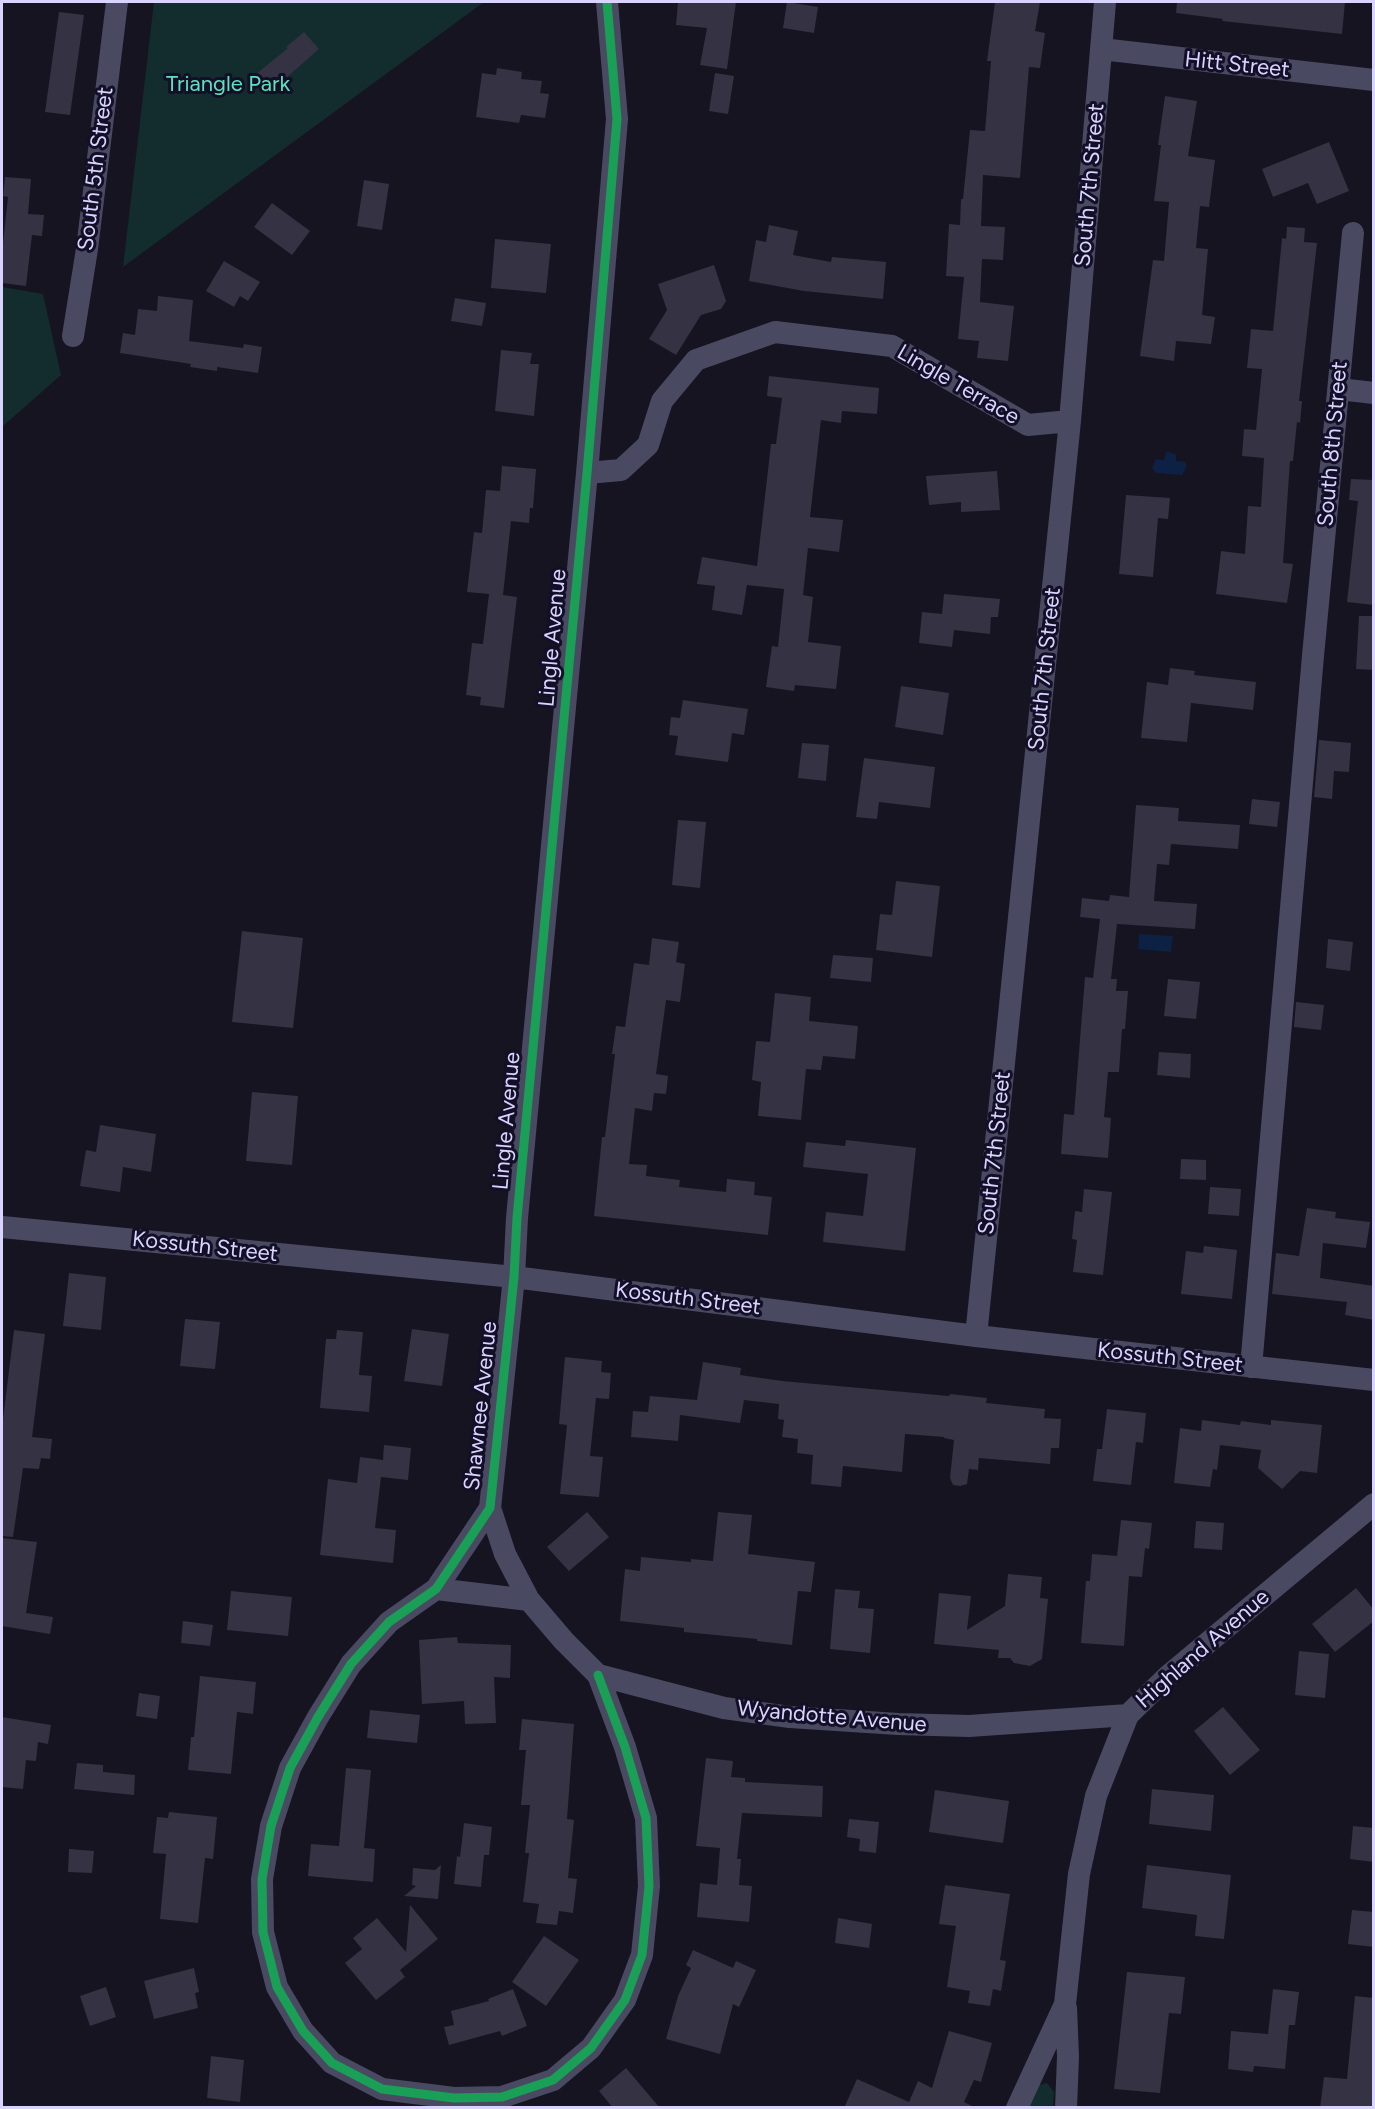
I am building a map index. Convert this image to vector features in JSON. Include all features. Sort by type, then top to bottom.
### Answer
[{"type":"street","name":"South 5th Street","points":[[73,336],[87,249],[117,2]]},
{"type":"street","name":"Lingle Avenue","points":[[514,1277],[518,1207],[587,473],[617,118],[607,2]]},
{"type":"street","name":"South 7th Street","points":[[976,1336],[1070,421],[1105,2]]},
{"type":"street","name":"Hitt Street","points":[[1101,49],[1374,80]]},
{"type":"street","name":"South 8th Street","points":[[1251,1367],[1313,656],[1353,233]]},
{"type":"street","name":"Lingle Terrace","points":[[587,473],[621,470],[648,445],[662,401],[696,360],[775,333],[892,346],[1028,425],[1070,421]]},
{"type":"street","points":[[1338,388],[1374,393]]},
{"type":"street","name":"Kossuth Street","points":[[2,1227],[514,1277],[976,1336],[1374,1380]]},
{"type":"street","name":"Shawnee Avenue","points":[[514,1277],[490,1508],[436,1589],[389,1622],[351,1664],[290,1767],[271,1826],[262,1879],[263,1932],[277,1987],[303,2031],[332,2063],[382,2089],[454,2098],[502,2097],[553,2080],[591,2048],[625,2000],[642,1955],[649,1886],[646,1818],[626,1747],[598,1675]]},
{"type":"street","name":"Highland Avenue","points":[[1017,2108],[1065,2004],[1079,1874],[1096,1796],[1128,1715],[1168,1677],[1374,1504]]},
{"type":"street","points":[[490,1508],[505,1554],[529,1600],[564,1641],[598,1675]]},
{"type":"street","points":[[436,1589],[529,1600]]},
{"type":"street","name":"Wyandotte Avenue","points":[[598,1675],[724,1708],[790,1717],[969,1726],[1128,1715]]},
{"type":"street","points":[[1065,2004],[1068,2057],[1066,2108]]},
{"type":"green space","name":"Triangle Park","points":[[154,2],[484,2],[123,267]]},
{"type":"green space","points":[[2,287],[43,294],[61,375],[2,427]]},
{"type":"green space","points":[[1047,2083],[1054,2092],[1053,2107],[1028,2108],[1038,2085]]},
{"type":"water","points":[[1166,452],[1176,455],[1176,461],[1185,462],[1187,466],[1182,475],[1156,473],[1152,468],[1156,459],[1164,460]]},
{"type":"water","points":[[1139,934],[1173,936],[1171,952],[1138,949]]},
{"type":"building","points":[[678,2],[736,2],[727,69],[700,65],[707,28],[676,25]]},
{"type":"building","points":[[787,2],[818,7],[814,33],[783,28]]},
{"type":"building","points":[[995,2],[1040,2],[1035,31],[1045,33],[1040,68],[1029,67],[1020,178],[983,175],[981,226],[1005,227],[1003,260],[982,259],[980,302],[1014,306],[1008,361],[977,358],[979,341],[958,339],[964,277],[946,276],[949,224],[960,225],[970,130],[985,131],[991,61],[987,61]]},
{"type":"building","points":[[1177,2],[1345,2],[1342,34],[1222,21],[1223,19],[1176,13]]},
{"type":"building","points":[[59,12],[84,15],[70,115],[45,112]]},
{"type":"building","points":[[304,32],[319,49],[270,92],[255,75]]},
{"type":"building","points":[[497,68],[522,72],[521,79],[542,81],[540,93],[549,94],[545,118],[521,115],[519,123],[476,117],[482,73],[496,75]]},
{"type":"building","points":[[715,73],[734,76],[728,114],[709,111]]},
{"type":"building","points":[[1165,96],[1197,101],[1188,156],[1215,160],[1209,207],[1200,206],[1196,248],[1208,249],[1202,315],[1215,317],[1211,344],[1176,341],[1174,361],[1140,356],[1153,260],[1164,261],[1169,202],[1154,201],[1161,145],[1158,145]]},
{"type":"building","points":[[1329,142],[1349,191],[1317,204],[1308,183],[1273,197],[1262,169]]},
{"type":"building","points":[[5,177],[31,179],[28,214],[44,215],[42,236],[32,235],[26,286],[2,283],[2,243],[8,197],[3,196]]},
{"type":"building","points":[[364,180],[389,184],[382,230],[357,226]]},
{"type":"building","points":[[272,203],[310,231],[292,255],[254,227]]},
{"type":"building","points":[[769,225],[798,231],[793,255],[831,262],[832,257],[886,262],[883,299],[804,291],[749,281],[756,240],[766,242]]},
{"type":"building","points":[[1287,227],[1305,228],[1304,242],[1317,243],[1299,401],[1302,401],[1300,423],[1297,422],[1293,461],[1290,461],[1283,563],[1293,564],[1287,603],[1216,594],[1221,551],[1245,554],[1248,506],[1261,507],[1264,458],[1242,456],[1244,429],[1256,430],[1262,369],[1247,368],[1251,329],[1273,331],[1282,238],[1286,239]]},
{"type":"building","points":[[495,239],[551,244],[546,293],[491,288]]},
{"type":"building","points":[[224,261],[260,282],[248,301],[240,296],[234,307],[206,291]]},
{"type":"building","points":[[714,265],[726,301],[721,309],[701,315],[676,355],[649,339],[667,310],[658,284]]},
{"type":"building","points":[[158,296],[193,300],[189,341],[243,348],[244,344],[262,347],[258,373],[217,367],[217,371],[190,367],[191,364],[120,353],[123,333],[135,335],[138,309],[157,311]]},
{"type":"building","points":[[455,298],[486,303],[482,326],[451,321]]},
{"type":"building","points":[[501,350],[532,353],[530,364],[539,364],[534,416],[495,411]]},
{"type":"building","points":[[769,376],[879,388],[877,414],[842,411],[841,423],[821,420],[810,517],[843,520],[839,552],[808,548],[803,595],[813,597],[808,642],[841,646],[836,689],[795,685],[794,691],[766,687],[772,646],[778,647],[784,589],[747,585],[742,615],[712,610],[715,586],[697,584],[702,557],[757,566],[771,444],[776,444],[782,398],[767,396]]},
{"type":"building","points":[[502,466],[536,469],[533,508],[530,508],[529,523],[511,521],[503,595],[517,597],[504,708],[480,705],[481,697],[466,695],[472,643],[483,644],[489,594],[467,592],[474,532],[482,533],[486,490],[500,491]]},
{"type":"building","points":[[997,471],[1000,510],[961,512],[961,502],[929,505],[926,476]]},
{"type":"building","points":[[1351,479],[1374,480],[1374,605],[1347,602],[1358,501],[1349,500]]},
{"type":"building","points":[[1126,495],[1170,498],[1168,519],[1158,518],[1153,577],[1119,574]]},
{"type":"building","points":[[944,594],[1000,599],[998,617],[991,617],[990,634],[954,630],[952,647],[919,643],[922,612],[942,614]]},
{"type":"building","points":[[1359,616],[1374,616],[1374,670],[1356,669]]},
{"type":"building","points":[[1170,668],[1195,671],[1194,675],[1256,682],[1253,710],[1191,703],[1187,742],[1141,738],[1147,682],[1168,685]]},
{"type":"building","points":[[901,686],[949,693],[943,735],[895,727]]},
{"type":"building","points":[[683,700],[748,709],[744,735],[732,733],[728,762],[675,755],[678,736],[669,735],[671,717],[680,718]]},
{"type":"building","points":[[1319,740],[1351,743],[1349,772],[1334,771],[1332,799],[1314,797]]},
{"type":"building","points":[[802,743],[829,745],[826,781],[798,778]]},
{"type":"building","points":[[864,758],[935,767],[930,808],[879,802],[877,819],[856,817]]},
{"type":"building","points":[[1252,799],[1280,802],[1277,827],[1249,824]]},
{"type":"building","points":[[1136,805],[1179,808],[1178,821],[1240,825],[1238,849],[1171,844],[1169,865],[1157,864],[1154,901],[1197,904],[1195,929],[1117,924],[1111,979],[1117,979],[1116,991],[1128,991],[1119,1072],[1108,1072],[1104,1117],[1111,1118],[1108,1158],[1061,1154],[1064,1114],[1074,1115],[1085,977],[1093,978],[1100,919],[1080,917],[1082,898],[1109,901],[1110,895],[1129,897]]},
{"type":"building","points":[[678,820],[706,822],[700,888],[672,885]]},
{"type":"building","points":[[896,881],[940,886],[932,957],[876,950],[880,914],[892,915]]},
{"type":"building","points":[[242,931],[303,938],[293,1028],[232,1022]]},
{"type":"building","points":[[652,938],[679,942],[676,962],[685,964],[680,1002],[666,1000],[656,1074],[668,1076],[666,1094],[654,1093],[652,1111],[635,1108],[629,1164],[647,1165],[646,1176],[680,1180],[679,1187],[726,1192],[727,1179],[755,1182],[754,1195],[772,1197],[768,1235],[594,1216],[602,1137],[605,1137],[615,1054],[612,1054],[616,1026],[625,1027],[634,963],[649,965]]},
{"type":"building","points":[[1328,939],[1353,942],[1350,971],[1326,968]]},
{"type":"building","points":[[833,955],[873,958],[871,982],[830,978]]},
{"type":"building","points":[[1168,979],[1200,982],[1196,1019],[1164,1016]]},
{"type":"building","points":[[775,993],[811,997],[809,1021],[858,1026],[855,1059],[823,1056],[821,1070],[806,1069],[801,1120],[758,1116],[761,1082],[752,1080],[756,1041],[770,1042]]},
{"type":"building","points":[[1296,1002],[1324,1005],[1321,1030],[1294,1027]]},
{"type":"building","points":[[1159,1052],[1191,1054],[1190,1078],[1157,1075]]},
{"type":"building","points":[[252,1092],[298,1096],[292,1165],[246,1161]]},
{"type":"building","points":[[100,1125],[156,1134],[151,1172],[123,1167],[120,1192],[80,1186],[86,1150],[96,1152]]},
{"type":"building","points":[[846,1140],[916,1148],[905,1251],[823,1242],[826,1212],[863,1216],[868,1174],[803,1167],[806,1142],[845,1146]]},
{"type":"building","points":[[1181,1159],[1206,1160],[1206,1180],[1180,1179]]},
{"type":"building","points":[[1210,1187],[1241,1189],[1239,1216],[1208,1214]]},
{"type":"building","points":[[1084,1189],[1112,1192],[1103,1275],[1073,1272],[1077,1240],[1072,1239],[1075,1211],[1082,1212]]},
{"type":"building","points":[[1307,1208],[1336,1212],[1335,1218],[1370,1222],[1366,1248],[1323,1243],[1320,1278],[1374,1286],[1374,1320],[1345,1315],[1347,1302],[1272,1294],[1276,1253],[1299,1256]]},
{"type":"building","points":[[1204,1246],[1237,1250],[1232,1299],[1181,1294],[1186,1251],[1203,1253]]},
{"type":"building","points":[[69,1273],[106,1277],[101,1330],[63,1326]]},
{"type":"building","points":[[185,1319],[220,1322],[215,1369],[180,1366]]},
{"type":"building","points":[[412,1329],[449,1334],[442,1386],[404,1381]]},
{"type":"building","points":[[14,1330],[45,1334],[32,1437],[52,1439],[50,1459],[41,1458],[39,1469],[23,1468],[13,1537],[2,1536],[2,1427]]},
{"type":"building","points":[[337,1330],[363,1332],[359,1375],[372,1376],[369,1412],[320,1408],[326,1339],[336,1339]]},
{"type":"building","points":[[565,1357],[602,1361],[601,1372],[611,1373],[609,1399],[596,1398],[590,1456],[603,1457],[599,1497],[560,1494],[567,1425],[559,1424]]},
{"type":"building","points":[[703,1362],[741,1368],[740,1375],[782,1381],[949,1396],[950,1394],[987,1398],[986,1403],[1045,1409],[1044,1418],[1061,1419],[1059,1448],[1051,1448],[1050,1464],[979,1458],[978,1470],[969,1469],[967,1484],[960,1486],[953,1485],[950,1478],[954,1440],[905,1434],[902,1472],[843,1466],[841,1487],[811,1484],[813,1455],[797,1453],[798,1439],[782,1437],[784,1420],[778,1419],[779,1404],[744,1400],[740,1423],[680,1415],[678,1441],[631,1437],[633,1411],[648,1412],[650,1396],[697,1400]]},
{"type":"building","points":[[1107,1409],[1146,1413],[1143,1443],[1136,1442],[1131,1485],[1093,1481],[1097,1449],[1102,1449]]},
{"type":"building","points":[[1202,1420],[1240,1425],[1241,1421],[1271,1425],[1271,1420],[1322,1425],[1317,1473],[1300,1471],[1282,1489],[1258,1468],[1261,1450],[1220,1445],[1217,1470],[1213,1469],[1210,1487],[1174,1483],[1180,1428],[1201,1431]]},
{"type":"building","points":[[384,1445],[411,1448],[408,1480],[381,1477],[375,1528],[396,1530],[393,1563],[320,1555],[328,1479],[357,1483],[360,1457],[383,1460]]},
{"type":"building","points":[[587,1512],[609,1537],[569,1571],[547,1547]]},
{"type":"building","points":[[718,1512],[752,1515],[748,1554],[815,1562],[811,1592],[798,1591],[792,1645],[684,1632],[684,1628],[620,1621],[625,1569],[640,1571],[641,1557],[691,1562],[691,1559],[713,1561]]},
{"type":"building","points":[[1121,1520],[1152,1523],[1149,1549],[1145,1548],[1142,1577],[1129,1576],[1124,1646],[1081,1643],[1086,1581],[1090,1581],[1092,1554],[1117,1556]]},
{"type":"building","points":[[1196,1521],[1224,1523],[1222,1550],[1194,1548]]},
{"type":"building","points":[[2,1538],[37,1542],[26,1613],[53,1617],[50,1634],[2,1626]]},
{"type":"building","points":[[1008,1574],[1042,1577],[1040,1598],[1048,1599],[1042,1659],[1030,1666],[1014,1663],[1010,1658],[998,1658],[999,1650],[934,1644],[939,1593],[971,1596],[967,1630],[1005,1606]]},
{"type":"building","points":[[1356,1588],[1374,1610],[1374,1621],[1335,1652],[1312,1624]]},
{"type":"building","points":[[835,1589],[860,1591],[858,1608],[874,1609],[870,1653],[830,1649]]},
{"type":"building","points":[[231,1591],[292,1597],[288,1636],[227,1630]]},
{"type":"building","points":[[183,1621],[213,1625],[210,1646],[181,1643]]},
{"type":"building","points":[[457,1637],[458,1643],[511,1645],[510,1678],[494,1677],[496,1723],[465,1724],[464,1701],[422,1704],[419,1640]]},
{"type":"building","points":[[1299,1651],[1329,1654],[1325,1698],[1295,1695]]},
{"type":"building","points":[[200,1676],[256,1682],[253,1714],[237,1712],[231,1774],[188,1770]]},
{"type":"building","points":[[139,1693],[160,1696],[157,1719],[136,1716]]},
{"type":"building","points":[[1223,1707],[1260,1750],[1230,1775],[1194,1731]]},
{"type":"building","points":[[370,1710],[420,1715],[417,1743],[367,1738]]},
{"type":"building","points":[[2,1717],[51,1725],[48,1744],[38,1742],[36,1761],[26,1760],[23,1789],[2,1787]]},
{"type":"building","points":[[522,1719],[574,1724],[567,1819],[574,1820],[568,1878],[577,1879],[573,1913],[559,1911],[557,1925],[536,1923],[539,1904],[523,1902],[529,1853],[525,1853],[530,1805],[521,1805],[526,1750],[519,1750]]},
{"type":"building","points":[[706,1758],[733,1761],[731,1777],[745,1778],[745,1782],[823,1786],[822,1817],[742,1813],[737,1859],[741,1859],[739,1885],[752,1886],[749,1922],[697,1917],[700,1883],[717,1885],[720,1848],[696,1846]]},
{"type":"building","points":[[77,1763],[103,1765],[103,1772],[135,1775],[134,1795],[74,1789]]},
{"type":"building","points":[[346,1768],[371,1770],[364,1848],[375,1849],[373,1882],[308,1876],[311,1844],[339,1846]]},
{"type":"building","points":[[1152,1789],[1214,1795],[1211,1831],[1149,1824]]},
{"type":"building","points":[[935,1790],[1009,1801],[1003,1843],[929,1832]]},
{"type":"building","points":[[169,1812],[217,1817],[213,1859],[205,1858],[198,1923],[160,1919],[166,1854],[153,1853],[157,1817],[168,1818]]},
{"type":"building","points":[[849,1819],[879,1822],[876,1853],[859,1851],[860,1839],[847,1837]]},
{"type":"building","points":[[464,1823],[492,1827],[489,1855],[484,1855],[481,1887],[454,1884]]},
{"type":"building","points":[[1353,1826],[1374,1828],[1374,1862],[1350,1859]]},
{"type":"building","points":[[69,1849],[94,1851],[92,1873],[68,1872]]},
{"type":"building","points":[[441,1865],[438,1899],[404,1896],[416,1886],[412,1885],[413,1868],[435,1870]]},
{"type":"building","points":[[1147,1865],[1231,1875],[1224,1939],[1195,1936],[1197,1915],[1142,1908]]},
{"type":"building","points":[[945,1885],[1010,1894],[1000,1960],[1006,1961],[1001,1991],[993,1989],[990,2006],[968,2003],[970,1991],[947,1987],[956,1926],[939,1924]]},
{"type":"building","points":[[410,1905],[438,1939],[400,1970],[405,1977],[376,2000],[345,1963],[362,1949],[353,1938],[377,1918],[406,1952]]},
{"type":"building","points":[[1352,1910],[1374,1912],[1374,1947],[1348,1944]]},
{"type":"building","points":[[838,1918],[872,1924],[869,1948],[835,1943]]},
{"type":"building","points":[[544,1936],[579,1960],[546,2006],[512,1982]]},
{"type":"building","points":[[693,1950],[733,1968],[736,1961],[756,1970],[739,2007],[733,2004],[720,2054],[666,2039],[678,1996],[691,1968],[686,1965]]},
{"type":"building","points":[[194,1968],[199,1992],[195,1993],[198,2008],[154,2019],[144,1981]]},
{"type":"building","points":[[1127,1972],[1185,1977],[1181,2014],[1169,2013],[1160,2093],[1114,2089]]},
{"type":"building","points":[[106,1987],[116,2017],[90,2026],[80,1996]]},
{"type":"building","points":[[513,1989],[527,2026],[502,2036],[500,2031],[449,2045],[444,2027],[454,2025],[451,2011],[489,2001],[488,1999]]},
{"type":"building","points":[[1273,1989],[1299,1992],[1295,2025],[1289,2025],[1285,2069],[1254,2066],[1253,2072],[1228,2069],[1231,2031],[1268,2034]]},
{"type":"building","points":[[1355,1996],[1374,1998],[1374,2108],[1320,2108],[1324,2077],[1347,2079]]},
{"type":"building","points":[[949,2031],[992,2043],[981,2082],[974,2080],[964,2102],[976,2108],[844,2108],[857,2079],[909,2102],[918,2081],[932,2088]]},
{"type":"building","points":[[211,2056],[244,2060],[240,2102],[207,2098]]},
{"type":"building","points":[[626,2068],[660,2108],[613,2108],[599,2091]]},
{"type":"cycle path","points":[[598,1675],[625,1747],[646,1818],[649,1886],[642,1955],[625,2000],[591,2048],[553,2080],[502,2097],[454,2098],[382,2089],[332,2063],[303,2031],[277,1987],[263,1932],[262,1879],[271,1826],[290,1768],[318,1717],[351,1664],[389,1622],[436,1589],[490,1508],[514,1277],[517,1218],[587,473],[617,119],[607,2]]}]
